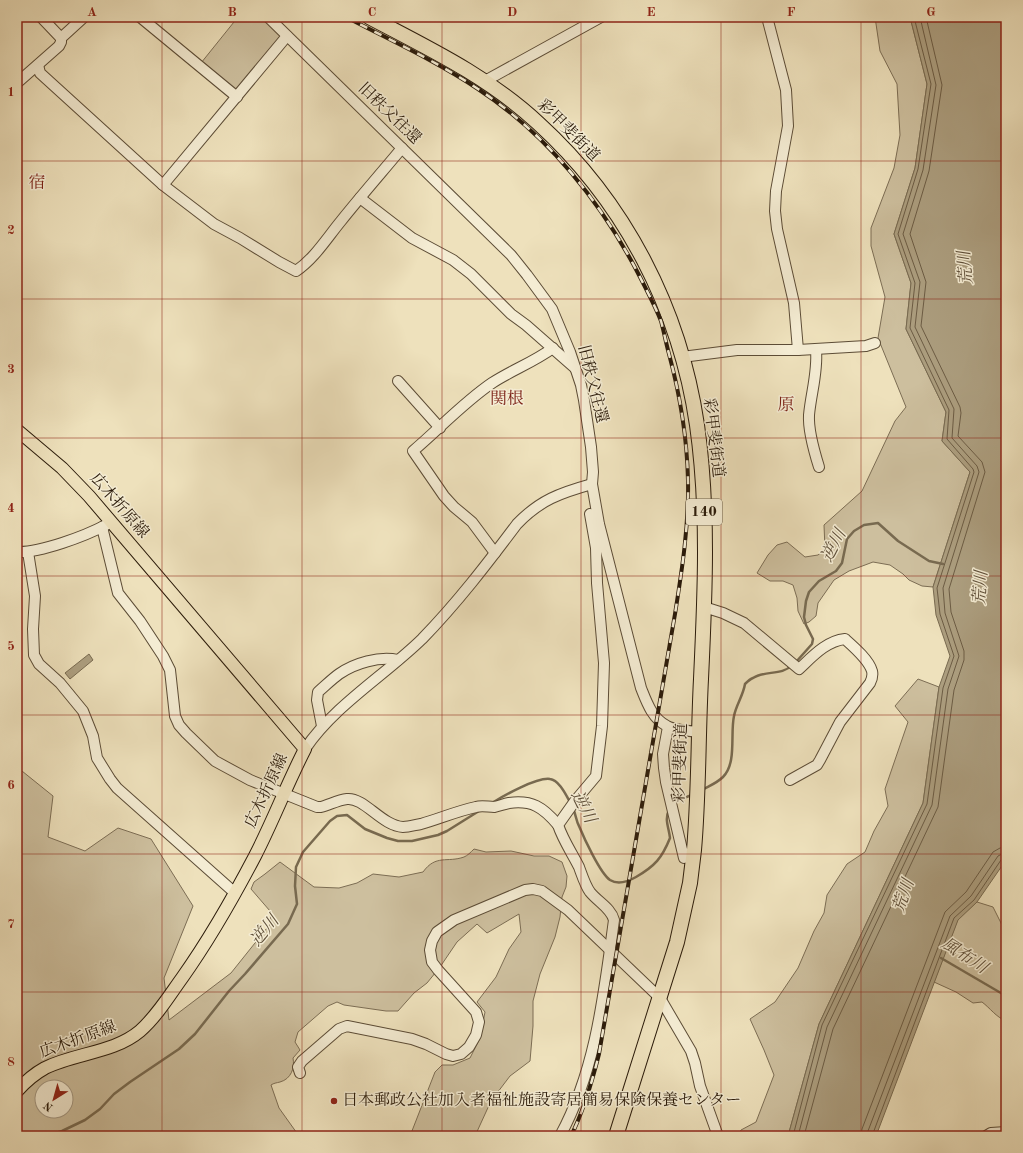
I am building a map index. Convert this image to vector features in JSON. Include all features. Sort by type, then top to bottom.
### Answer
[{"type":"highway","name":"彩甲斐街道","points":[[369,17],[464,67],[485,81],[537,121],[588,174],[626,227],[654,280],[671,320],[690,387],[695,416],[705,456],[704,607],[696,836],[690,883],[677,942],[616,1136]]},
{"type":"main road","name":"広木折原線","points":[[17,430],[62,468],[90,496],[106,524],[305,749],[283,793],[256,855],[235,893],[199,954],[160,1008],[139,1032],[124,1041],[110,1047],[56,1063],[43,1069],[30,1078],[17,1091]]},
{"type":"street","points":[[17,83],[62,42],[61,38],[42,17]]},
{"type":"street","points":[[61,38],[84,17]]},
{"type":"street","points":[[140,17],[237,97]]},
{"type":"street","name":"旧秩父往還","points":[[268,17],[511,255],[528,275],[552,309],[568,346],[584,400],[591,447],[593,472],[592,484],[595,504],[641,688],[649,710],[656,718],[668,727]]},
{"type":"street","points":[[485,81],[601,17]]},
{"type":"street","points":[[767,17],[786,90],[788,126],[776,196],[775,211],[777,229],[794,303],[798,350]]},
{"type":"street","points":[[163,185],[287,36]]},
{"type":"street","points":[[38,65],[40,73],[163,185],[214,224],[296,271],[303,267],[402,148]]},
{"type":"street","points":[[360,198],[412,238],[453,260],[471,274],[511,314],[575,368]]},
{"type":"street","points":[[682,357],[736,350],[816,350],[866,346],[875,343]]},
{"type":"street","points":[[495,553],[472,522],[454,507],[444,496],[413,451],[493,382],[541,358],[553,348]]},
{"type":"street","points":[[816,350],[817,366],[809,416],[809,426],[814,453],[819,466]]},
{"type":"street","points":[[398,381],[440,428]]},
{"type":"street","points":[[305,749],[322,726],[422,638],[461,597],[517,524],[536,507],[551,498],[592,484]]},
{"type":"street","points":[[558,825],[575,801],[596,776],[598,765],[602,726],[604,663],[597,583],[596,548],[590,515],[591,509],[595,504]]},
{"type":"street","points":[[17,552],[28,552],[55,546],[106,524],[118,593],[140,621],[163,656],[170,670],[175,716],[179,725],[215,761],[250,780],[317,807],[348,799],[353,800],[386,822],[397,827],[412,826],[477,806],[494,807],[508,803],[525,802],[534,804],[550,815],[558,825],[588,889],[613,916],[614,920],[596,1037],[574,1109],[560,1136]]},
{"type":"street","points":[[28,552],[35,596],[33,629],[34,654],[38,664],[60,683],[83,711],[93,736],[98,758],[117,788],[235,893]]},
{"type":"street","points":[[704,607],[744,623],[799,669],[818,651],[845,639],[859,652],[872,670],[870,683],[840,722],[817,765],[790,780]]},
{"type":"street","points":[[322,726],[317,700],[318,692],[338,674],[358,665],[390,658],[398,660]]},
{"type":"street","points":[[684,858],[666,782],[663,754],[668,727],[699,732]]},
{"type":"street","points":[[300,1073],[298,1067],[302,1061],[339,1029],[347,1026],[412,1039],[453,1056],[461,1054],[469,1047],[476,1035],[479,1022],[476,1012],[432,962],[430,950],[432,941],[437,932],[454,920],[525,890],[542,891],[568,910],[660,998],[691,1051],[700,1086],[718,1136]]},
{"type":"street","points":[[986,1136],[992,1133],[1006,1132]]},
{"type":"shaded area","points":[[238,17],[264,17],[283,37],[237,93],[201,63]]},
{"type":"shaded area","points":[[875,17],[910,17],[927,84],[915,168],[894,234],[911,283],[906,329],[946,412],[942,441],[970,472],[933,587],[922,586],[909,580],[890,565],[873,562],[849,571],[834,580],[818,603],[816,616],[804,624],[798,611],[797,598],[793,585],[783,581],[770,581],[757,573],[768,555],[777,545],[787,542],[805,557],[818,555],[825,549],[824,525],[862,491],[895,421],[906,407],[878,338],[885,297],[871,246],[871,228],[894,168],[900,135],[897,84],[880,51]]},
{"type":"shaded area","points":[[918,679],[939,687],[923,803],[819,1024],[788,1136],[738,1136],[741,1130],[756,1122],[774,1075],[750,1019],[775,1002],[798,968],[814,931],[824,913],[827,895],[847,864],[865,852],[874,831],[888,806],[885,789],[908,722],[895,706]]},
{"type":"shaded area","points":[[17,767],[53,796],[48,837],[85,851],[118,828],[151,839],[193,906],[164,978],[169,1020],[231,973],[271,923],[270,911],[251,889],[254,882],[280,862],[314,887],[339,888],[357,883],[373,874],[399,877],[423,872],[432,863],[464,857],[474,849],[486,852],[511,851],[534,856],[549,856],[562,862],[567,876],[566,887],[562,897],[560,917],[555,937],[540,974],[533,1001],[533,1026],[530,1061],[510,1076],[491,1101],[475,1136],[410,1136],[435,1072],[442,1065],[453,1065],[470,1058],[480,1038],[485,1012],[477,1002],[496,977],[509,949],[521,932],[519,914],[487,933],[477,924],[457,942],[427,983],[414,993],[398,1011],[386,1011],[344,1005],[337,1002],[328,1006],[298,1032],[295,1042],[300,1050],[293,1058],[293,1069],[291,1073],[284,1081],[271,1085],[279,1108],[299,1136],[17,1136]]},
{"type":"shaded area","points":[[977,902],[993,907],[1006,938],[1006,1021],[996,1015],[982,1002],[973,1003],[956,992],[934,982],[958,919]]},
{"type":"water","name":"荒川","points":[[910,17],[1006,17],[1006,860],[977,902],[958,920],[876,1136],[788,1136],[819,1024],[923,803],[939,687],[950,656],[936,615],[933,587],[970,472],[942,441],[946,412],[906,329],[911,283],[894,234],[915,168],[927,84]]},
{"type":"water","points":[[89,654],[93,660],[70,679],[65,673]]},
{"type":"waterway","name":"逆川","points":[[796,662],[812,644],[813,639],[804,617],[809,592],[819,581],[836,571],[842,563],[847,539],[854,531],[864,525],[878,523],[898,541],[929,561],[943,564]]},
{"type":"waterway","name":"逆川","points":[[702,790],[723,777],[730,764],[732,756],[734,716],[745,684],[758,676],[783,671],[792,665]]},
{"type":"waterway","name":"逆川","points":[[492,803],[529,784],[544,779],[550,779],[556,782],[570,802]]},
{"type":"waterway","name":"逆川","points":[[675,803],[678,800],[692,795]]},
{"type":"waterway","name":"逆川","points":[[573,809],[578,824],[593,855],[606,876],[610,880],[616,882],[630,880],[643,873],[661,856],[670,838],[667,820],[669,810]]},
{"type":"waterway","name":"逆川","points":[[47,1136],[62,1131],[85,1120],[100,1109],[114,1094],[179,1049],[195,1034],[229,991],[288,924],[297,904],[295,886],[296,867],[303,852],[330,821],[337,816],[347,815],[365,829],[387,838],[398,841],[412,841],[438,835],[447,831],[479,811]]},
{"type":"waterway","name":"風布川","points":[[941,958],[1006,996]]},
{"type":"railway","points":[[346,17],[429,60],[478,89],[504,107],[528,127],[571,172],[608,223],[625,250],[651,299],[661,321],[676,385],[682,416],[688,480],[686,531],[680,581],[599,1054],[587,1096],[571,1136]]},
{"type":"place","name":"日本郵政公社加入者福祉施設寄居簡易保険保養センター","points":[[334,1101]]},
{"type":"district","name":"宿","points":[[37,183]]},
{"type":"district","name":"関根","points":[[507,399]]},
{"type":"district","name":"原","points":[[786,405]]}]
